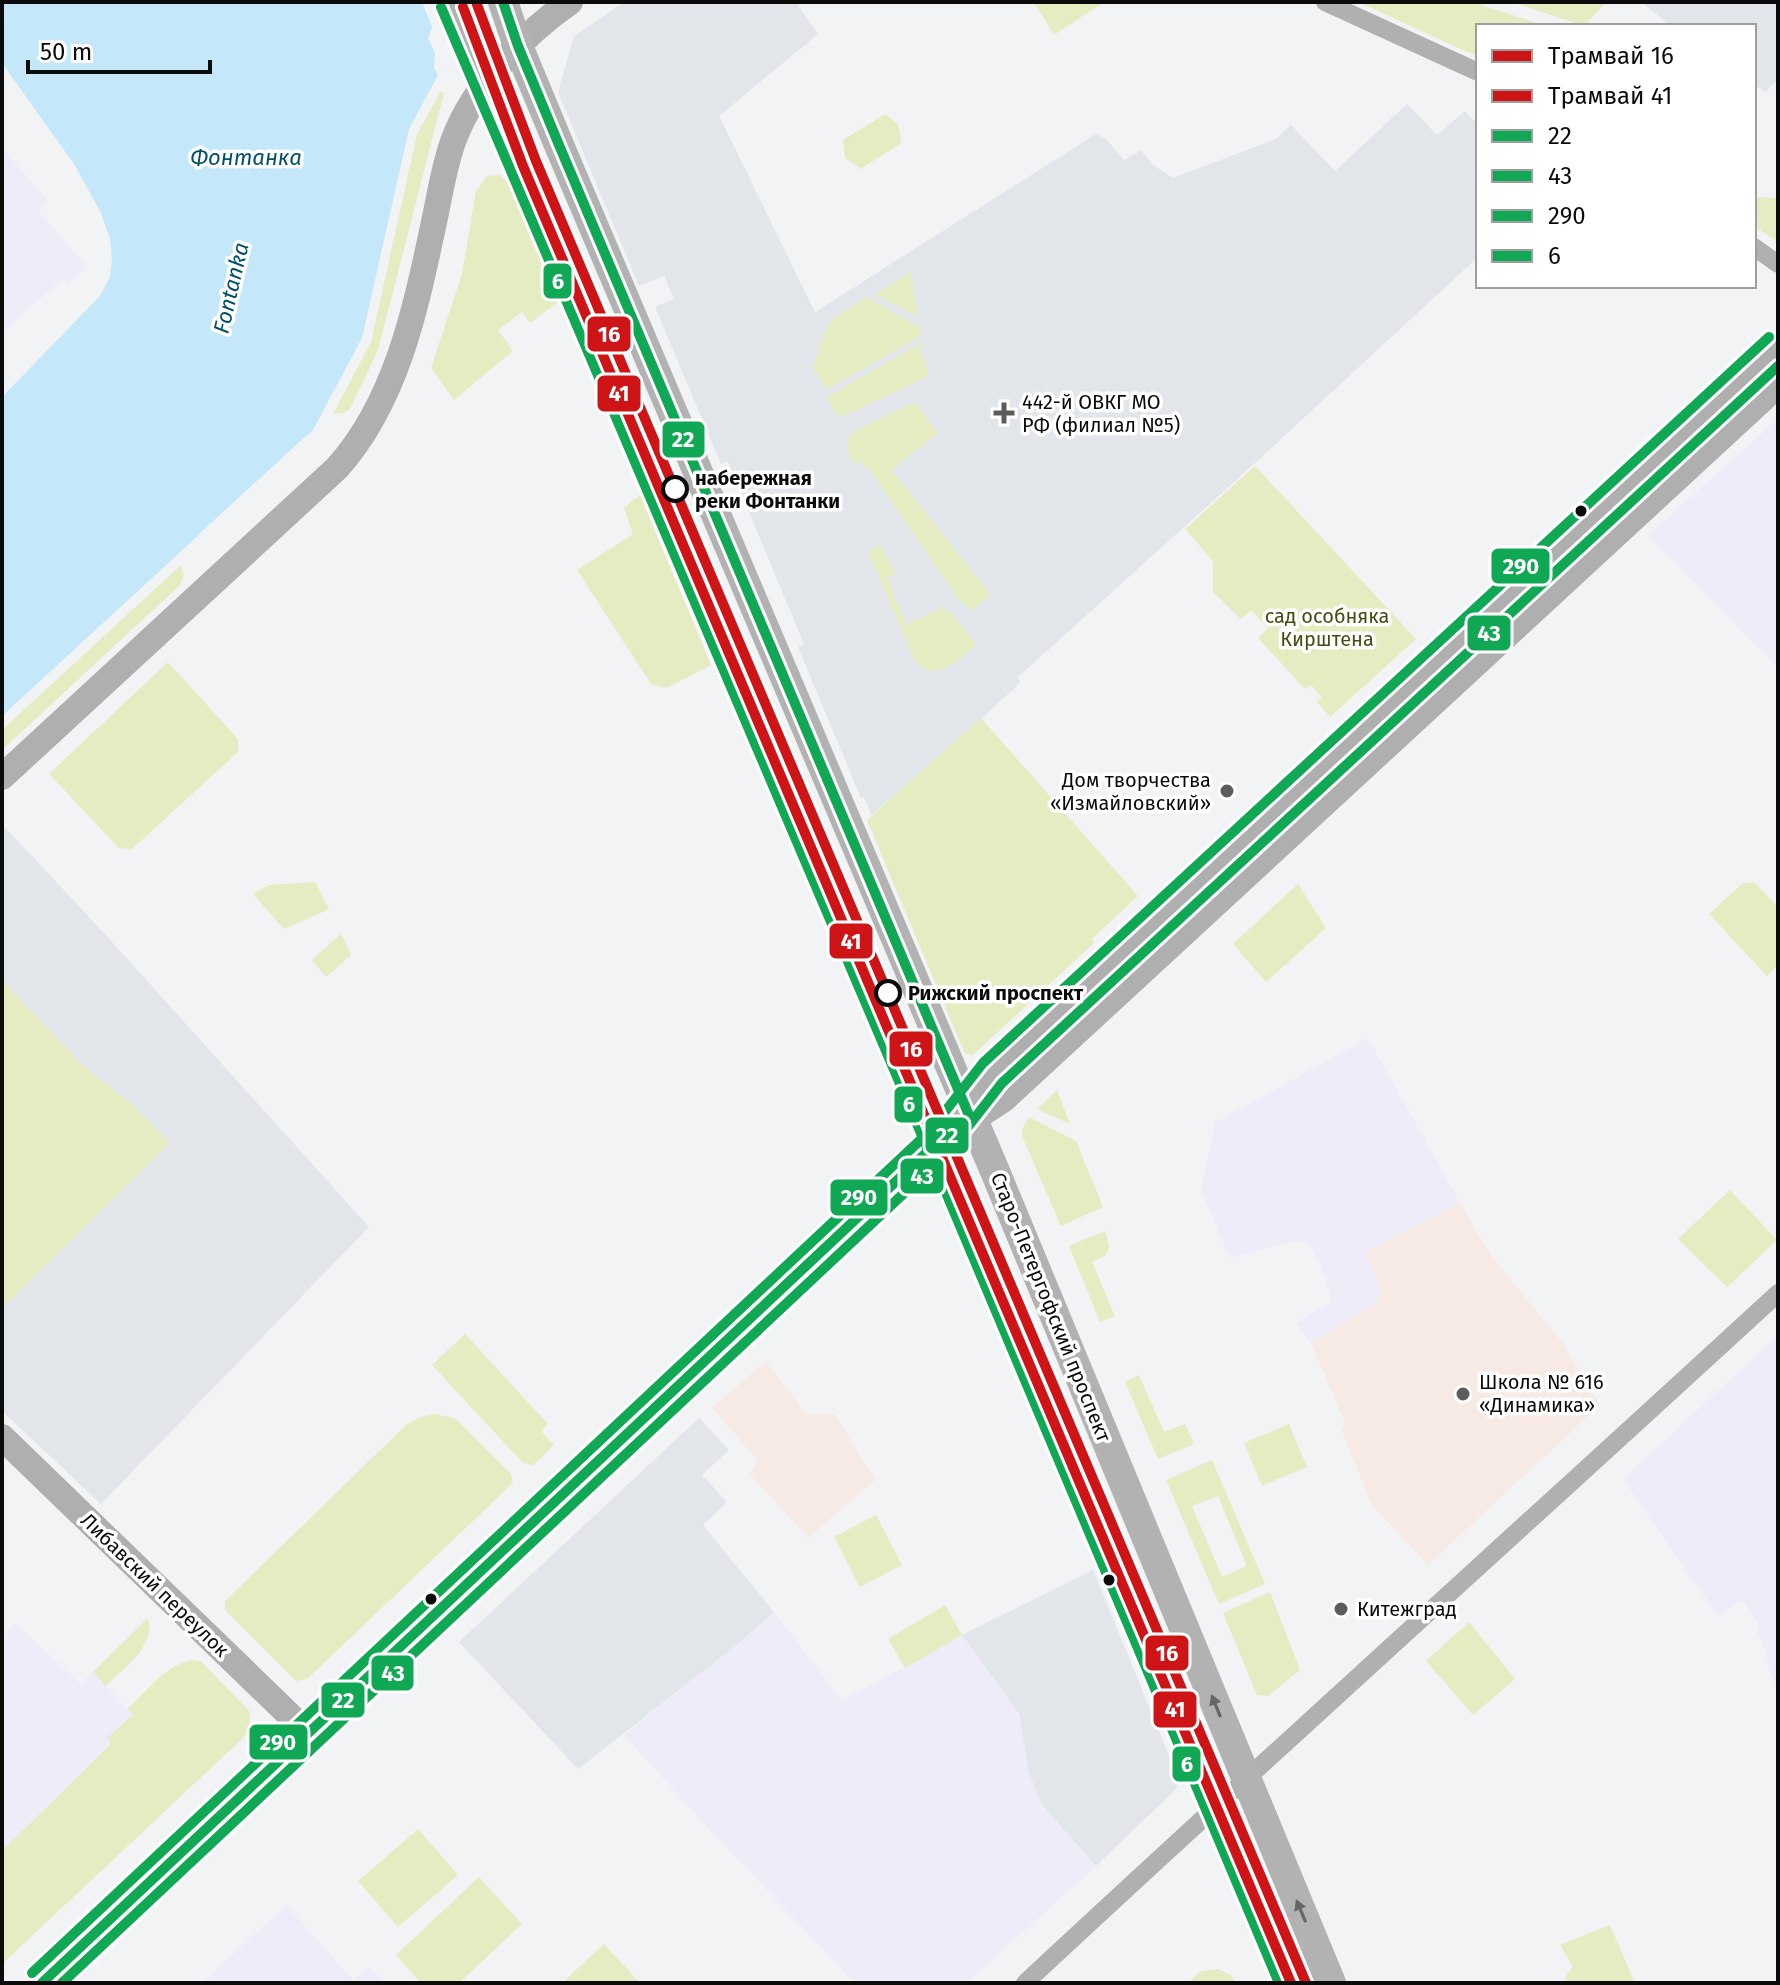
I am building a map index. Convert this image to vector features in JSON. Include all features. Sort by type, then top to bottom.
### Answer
[{"type":"main road","name":"Старо-Петергофский проспект","points":[[454,2],[1294,1983]]},
{"type":"main road","name":"Старо-Петергофский проспект","points":[[505,8],[518,46],[968,1114],[994,1169],[1331,1983]]},
{"type":"street","points":[[2,777],[353,450],[377,407],[405,339],[454,139],[468,111],[501,64],[570,2]]},
{"type":"street","points":[[1325,2],[1476,71]]},
{"type":"street","points":[[1756,248],[1778,264]]},
{"type":"street","points":[[42,1983],[968,1114],[992,1073],[1778,347]]},
{"type":"street","points":[[968,1114],[1004,1099],[1778,385]]},
{"type":"street","points":[[1025,1983],[1778,1293]]},
{"type":"street","name":"Либавский переулок","points":[[2,1437],[308,1733]]},
{"type":"shaded area","name":"442-й ОВКГ МО РФ (филиал №5)","points":[[624,2],[796,2],[818,34],[719,116],[815,312],[1096,134],[1106,139],[1124,160],[1141,150],[1153,165],[1173,178],[1276,139],[1291,125],[1335,171],[1407,104],[1437,135],[1465,111],[1476,123],[1476,259],[1017,678],[1021,682],[928,768],[871,815],[798,647],[804,644],[728,462],[721,464],[655,307],[674,299],[664,276],[639,286],[558,92],[574,36]]},
{"type":"shaded area","points":[[1641,2],[1778,2],[1778,80],[1765,92],[1756,85],[1756,24],[1668,24]]},
{"type":"shaded area","points":[[2,148],[48,201],[38,211],[88,267],[68,285],[62,279],[2,333]]},
{"type":"shaded area","points":[[1778,419],[1778,668],[1648,535]]},
{"type":"shaded area","points":[[2,824],[369,1227],[101,1504],[2,1411]]},
{"type":"shaded area","points":[[1368,1038],[1460,1203],[1365,1253],[1381,1289],[1377,1303],[1311,1343],[1296,1323],[1331,1302],[1326,1279],[1310,1245],[1294,1241],[1230,1258],[1201,1191],[1215,1123]]},
{"type":"shaded area","name":"Школа № 616 «Динамика»","points":[[1460,1203],[1490,1254],[1564,1345],[1600,1405],[1428,1565],[1372,1505],[1341,1429],[1346,1425],[1311,1343],[1377,1303],[1381,1289],[1365,1252]]},
{"type":"shaded area","points":[[1778,1335],[1778,1690],[1766,1662],[1769,1660],[1758,1633],[1759,1625],[1742,1600],[1718,1616],[1623,1479]]},
{"type":"shaded area","points":[[766,1361],[806,1414],[835,1414],[875,1480],[808,1538],[750,1474],[758,1460],[712,1408]]},
{"type":"shaded area","points":[[699,1418],[729,1450],[702,1475],[727,1502],[703,1525],[774,1612],[738,1644],[578,1769],[459,1642]]},
{"type":"shaded area","points":[[1093,1570],[1178,1777],[1176,1789],[1096,1866],[1042,1805],[1029,1774],[1019,1714],[962,1635]]},
{"type":"shaded area","points":[[774,1612],[842,1701],[962,1635],[1019,1714],[1029,1774],[1042,1805],[1096,1866],[967,1983],[855,1983],[624,1735]]},
{"type":"shaded area","points":[[15,1623],[81,1684],[93,1672],[133,1715],[108,1738],[112,1743],[2,1851],[2,1638]]},
{"type":"shaded area","points":[[286,1905],[354,1981],[370,1967],[385,1983],[202,1983]]},
{"type":"green space","points":[[1034,2],[1104,2],[1054,35]]},
{"type":"green space","points":[[1358,2],[1473,2],[1540,24],[1476,24],[1476,56]]},
{"type":"green space","points":[[1512,2],[1606,2],[1586,24]]},
{"type":"green space","points":[[441,91],[444,93],[378,350],[350,409],[333,414],[371,342],[417,134]]},
{"type":"green space","points":[[885,114],[898,124],[901,143],[861,169],[845,158],[843,140]]},
{"type":"green space","points":[[500,175],[508,184],[558,302],[530,323],[522,312],[498,330],[513,351],[454,400],[431,368],[462,274],[476,191],[487,176]]},
{"type":"green space","points":[[1756,197],[1778,198],[1778,242],[1756,227]]},
{"type":"green space","points":[[911,272],[918,317],[875,294]]},
{"type":"green space","points":[[866,297],[920,327],[921,336],[826,390],[813,367],[829,322]]},
{"type":"green space","points":[[923,342],[920,348],[928,376],[846,415],[837,415],[827,397]]},
{"type":"green space","points":[[912,403],[917,405],[938,433],[892,470],[989,593],[990,596],[972,610],[958,599],[868,467],[861,461],[854,465],[847,448],[847,439],[857,430]]},
{"type":"green space","name":"сад особняка Кирштена","points":[[1255,466],[1416,639],[1330,717],[1317,702],[1322,697],[1311,685],[1305,689],[1258,638],[1268,628],[1251,610],[1241,619],[1213,592],[1213,561],[1185,529]]},
{"type":"green space","points":[[640,495],[711,665],[667,688],[651,684],[577,570],[633,534],[624,508]]},
{"type":"green space","points":[[880,544],[895,574],[887,577],[906,625],[939,609],[937,605],[953,615],[976,645],[955,663],[931,671],[915,661],[870,556],[870,552]]},
{"type":"green space","points":[[180,566],[183,576],[179,586],[2,750],[2,730]]},
{"type":"green space","points":[[168,662],[238,739],[238,752],[132,849],[119,848],[49,774]]},
{"type":"green space","points":[[981,718],[1138,896],[1092,939],[1095,942],[973,1055],[965,1054],[867,820]]},
{"type":"green space","points":[[315,882],[329,909],[284,929],[253,894],[269,885]]},
{"type":"green space","points":[[1754,882],[1778,907],[1778,965],[1767,976],[1709,914],[1743,883]]},
{"type":"green space","points":[[1298,884],[1326,928],[1266,982],[1233,944]]},
{"type":"green space","points":[[341,934],[351,955],[326,977],[312,960]]},
{"type":"green space","points":[[2,980],[81,1064],[132,1105],[170,1143],[2,1308]]},
{"type":"green space","points":[[1057,1090],[1070,1124],[1037,1109]]},
{"type":"green space","points":[[1029,1117],[1076,1141],[1103,1207],[1061,1226],[1022,1136],[1022,1129]]},
{"type":"green space","points":[[1730,1190],[1777,1240],[1727,1287],[1678,1239]]},
{"type":"green space","points":[[1105,1231],[1109,1246],[1106,1255],[1092,1262],[1115,1316],[1100,1322],[1069,1246]]},
{"type":"green space","points":[[465,1334],[548,1424],[541,1431],[554,1445],[533,1465],[523,1463],[432,1365]]},
{"type":"green space","points":[[1139,1375],[1164,1432],[1185,1424],[1194,1444],[1158,1459],[1125,1382]]},
{"type":"green space","points":[[436,1414],[456,1419],[511,1474],[513,1483],[307,1679],[296,1681],[225,1610],[225,1601],[406,1425],[420,1417]]},
{"type":"green space","points":[[1289,1424],[1307,1467],[1262,1486],[1244,1443]]},
{"type":"green space","points":[[1212,1460],[1265,1584],[1219,1604],[1166,1480]],"holes":[[[1218,1496],[1247,1566],[1222,1577],[1192,1506]]]},
{"type":"green space","points":[[876,1515],[902,1565],[860,1587],[834,1537]]},
{"type":"green space","points":[[1270,1592],[1300,1670],[1268,1696],[1257,1695],[1223,1613]]},
{"type":"green space","points":[[945,1605],[962,1635],[905,1668],[888,1639]]},
{"type":"green space","points":[[148,1618],[149,1628],[143,1647],[106,1686],[93,1672]]},
{"type":"green space","points":[[1469,1622],[1515,1679],[1473,1715],[1426,1661]]},
{"type":"green space","points":[[192,1660],[201,1661],[250,1712],[249,1729],[242,1739],[2,1964],[2,1851],[111,1744],[107,1738],[133,1715],[128,1709],[149,1687],[165,1673]]},
{"type":"green space","points":[[418,1829],[458,1875],[398,1927],[358,1881]]},
{"type":"green space","points":[[479,1877],[522,1924],[459,1983],[421,1983],[396,1955]]},
{"type":"green space","points":[[1610,1925],[1635,1983],[1567,1983],[1565,1977],[1573,1967],[1560,1945]]},
{"type":"green space","points":[[604,1944],[640,1983],[562,1983]]},
{"type":"green space","points":[[1218,1969],[1232,1976],[1236,1983],[1188,1983],[1201,1971]]},
{"type":"water","name":"Фонтанка","points":[[4,2],[520,2],[438,75],[409,129],[362,338],[313,430],[2,716],[2,397],[100,296],[110,277],[112,260],[110,239],[101,213],[74,164],[2,63]]},
{"type":"pier","points":[[422,2],[520,2],[438,75],[434,68],[435,53],[428,38],[432,27]]},
{"type":"pier","points":[[306,436],[309,439],[202,537],[199,534]]},
{"type":"tram line","name":"16","points":[[476,2],[536,161],[1306,1983]]},
{"type":"tram line","name":"41","points":[[463,7],[523,166],[1291,1983]]},
{"type":"transit line","name":"22","points":[[42,1983],[939,1141],[971,1120],[559,145],[503,2]]},
{"type":"transit line","name":"6","points":[[441,7],[1279,1983]]},
{"type":"transit line","name":"290","points":[[32,1973],[929,1132],[983,1063],[1769,337]]},
{"type":"transit line","name":"43","points":[[62,1983],[949,1151],[1002,1083],[1778,366]]},
{"type":"place","name":"442-й ОВКГ МО РФ (филиал №5)","points":[[1004,413]]},
{"type":"place","name":"набережная реки Фонтанки","points":[[675,489]]},
{"type":"place","name":"Дом творчества «Измайловский»","points":[[1227,791]]},
{"type":"place","name":"Рижский проспект","points":[[888,993]]},
{"type":"place","name":"Школа № 616 «Динамика»","points":[[1463,1394]]},
{"type":"place","name":"Китежград","points":[[1341,1609]]},
{"type":"water label","name":"Fontanka","points":[[231,288]]}]
